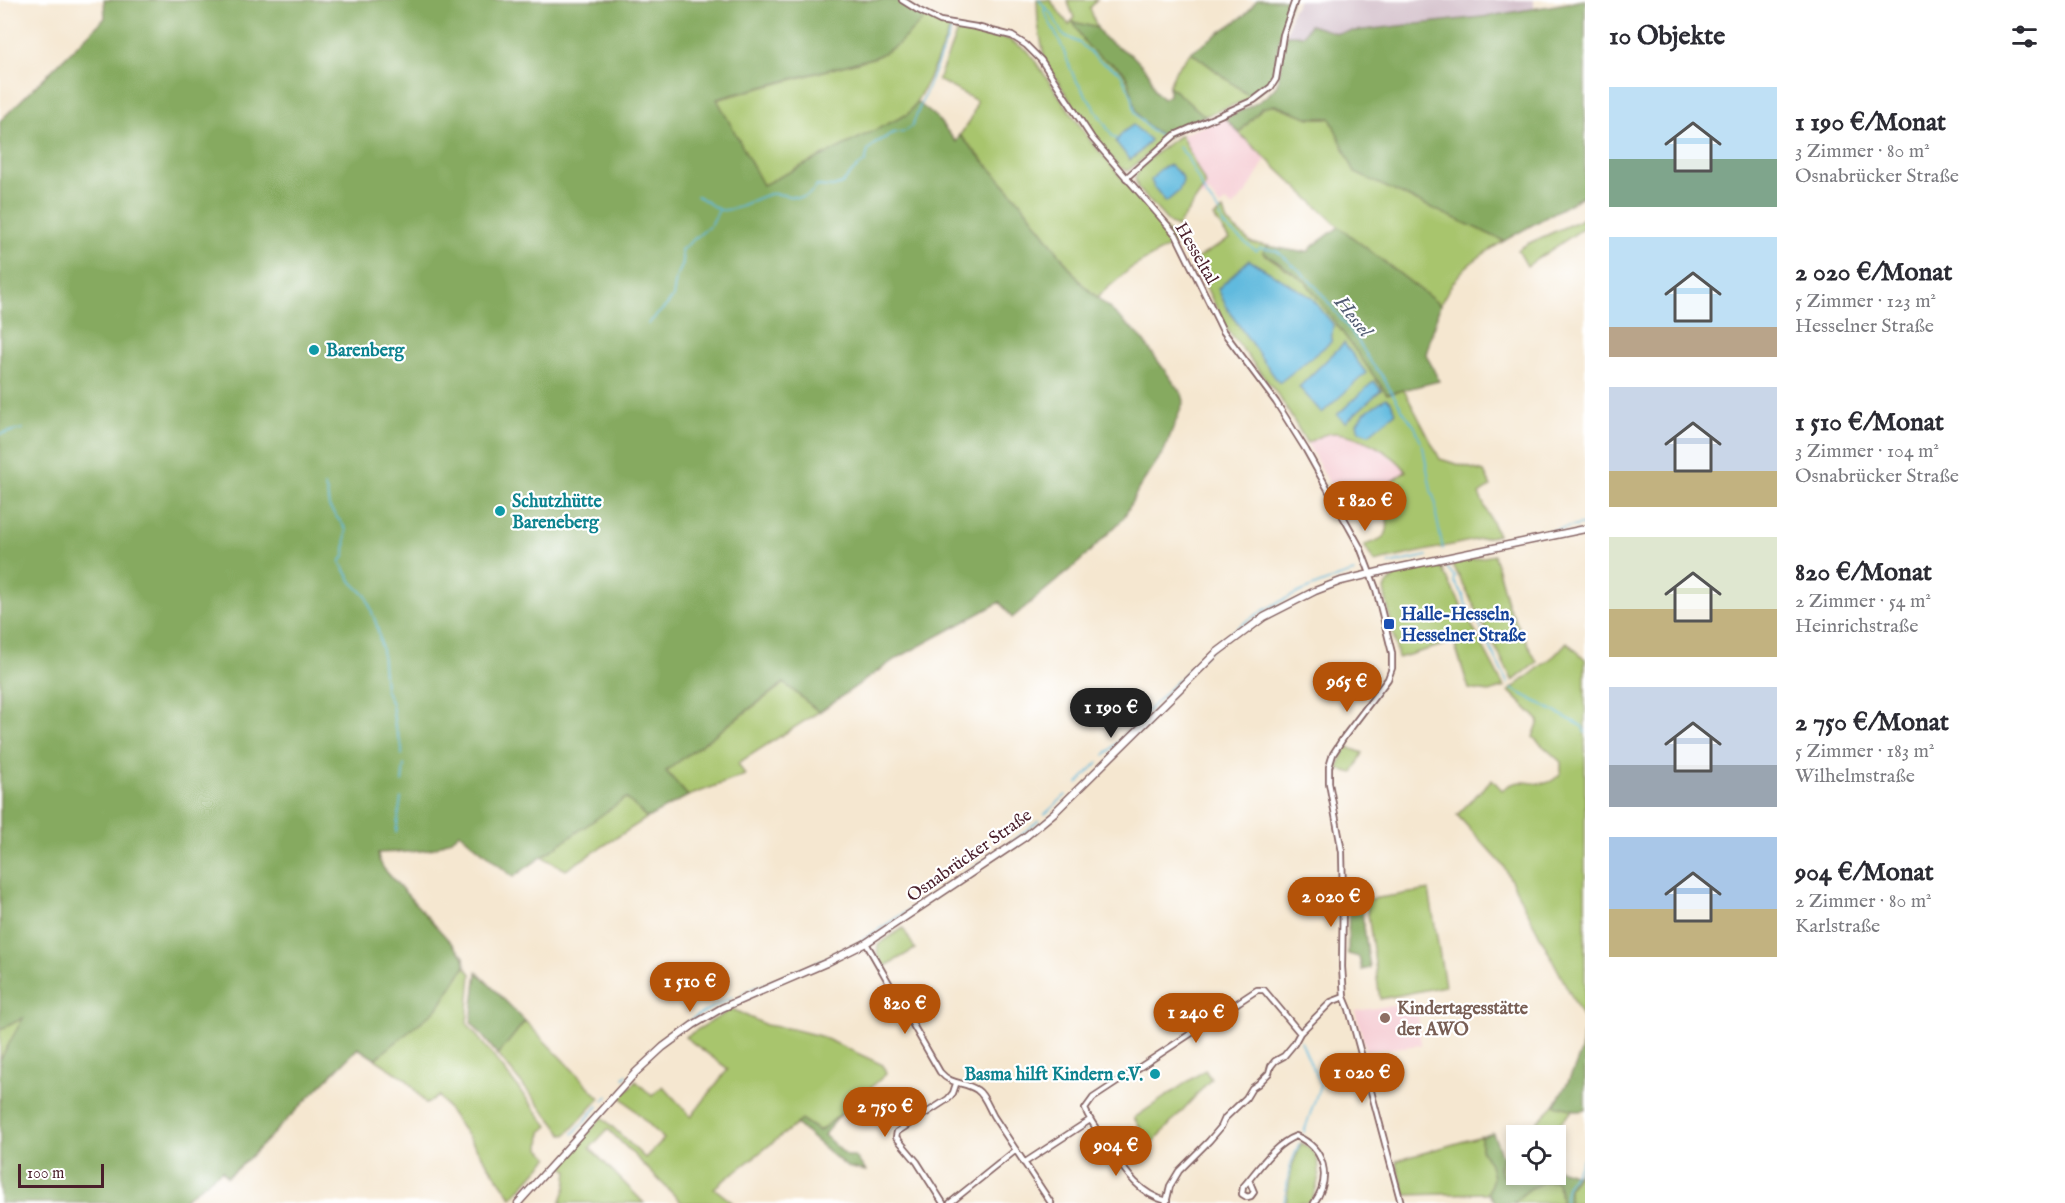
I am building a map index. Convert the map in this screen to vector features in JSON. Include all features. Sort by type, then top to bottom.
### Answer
[{"type":"main road","name":"Osnabrücker Straße","points":[[520,1202],[649,1059],[693,1025],[739,1000],[826,963],[866,943],[1025,837],[1055,812],[1208,660],[1237,635],[1264,617],[1297,599],[1341,581],[1585,530]]},
{"type":"street","name":"Hesseltal","points":[[902,0],[940,21],[1012,36],[1026,45],[1041,60],[1092,138],[1176,235],[1223,331],[1276,402],[1306,450],[1341,510],[1371,573],[1392,653],[1392,668],[1388,679],[1333,754],[1329,767],[1329,783],[1342,852],[1341,951],[1344,997],[1401,1203]]},
{"type":"street","points":[[1126,178],[1175,135],[1254,100],[1271,87],[1276,79],[1283,35],[1295,0]]},
{"type":"street","points":[[866,943],[940,1072],[956,1084],[977,1090],[1051,1203]]},
{"type":"street","points":[[1300,1033],[1264,990],[1257,990],[1093,1098],[1085,1109],[1090,1120],[1133,1181],[1158,1200],[1166,1202],[1170,1186],[1176,1175],[1209,1141],[1252,1088],[1269,1073],[1270,1066],[1284,1056],[1300,1033],[1331,1002],[1344,997]]},
{"type":"street","points":[[943,1203],[917,1162],[896,1137],[897,1132],[948,1100],[956,1084]]},
{"type":"street","points":[[1024,1163],[1090,1120]]},
{"type":"street","points":[[1249,1180],[1275,1150],[1288,1139],[1296,1136],[1307,1140],[1322,1158],[1325,1170],[1323,1185],[1314,1203]]},
{"type":"street","points":[[950,1203],[1016,1150]]},
{"type":"shaded area","points":[[1299,0],[1534,0],[1534,8],[1490,16],[1336,33],[1310,25],[1303,35],[1286,35],[1292,11]]},
{"type":"shaded area","points":[[1225,118],[1267,157],[1247,192],[1232,207],[1225,202],[1220,206],[1209,192],[1202,198],[1200,194],[1206,185],[1181,135]]},
{"type":"shaded area","points":[[1337,433],[1371,443],[1407,471],[1379,490],[1380,493],[1345,512],[1307,443],[1322,435]]},
{"type":"shaded area","points":[[1417,1002],[1421,1045],[1366,1051],[1355,1011]]},
{"type":"green space","points":[[104,0],[905,0],[903,4],[926,17],[896,46],[876,57],[717,99],[763,185],[908,114],[917,102],[937,118],[956,142],[960,135],[1022,204],[1081,283],[1139,335],[1182,394],[1184,401],[1164,451],[1139,488],[1123,519],[1079,562],[1012,618],[1000,602],[894,660],[819,712],[784,683],[666,771],[688,796],[647,818],[626,798],[513,877],[460,833],[430,850],[378,853],[384,869],[464,957],[465,966],[438,1008],[375,1059],[358,1048],[246,1161],[227,1177],[222,1170],[180,1203],[0,1203],[0,1060],[23,1018],[0,1030],[0,121],[105,18]]},
{"type":"green space","points":[[1037,0],[1050,0],[1069,25],[1074,18],[1067,0],[1097,0],[1090,8],[1097,28],[1074,22],[1102,58],[1120,68],[1134,95],[1136,107],[1151,129],[1167,138],[1128,171],[1120,168],[1094,137],[1045,62],[1038,24]],"holes":[[[1120,137],[1150,140],[1138,154],[1129,160],[1117,139]]]},
{"type":"green space","points":[[1257,0],[1291,0],[1271,81],[1252,98],[1191,52],[1245,15]]},
{"type":"green space","points":[[1585,0],[1585,195],[1504,241],[1355,173],[1330,118],[1310,118],[1275,105],[1262,108],[1239,133],[1225,118],[1254,104],[1272,91],[1277,85],[1286,35],[1303,35],[1310,25],[1336,33],[1490,16]]},
{"type":"green space","points":[[926,17],[951,27],[927,83],[908,114],[763,186],[716,100],[876,57],[896,46]]},
{"type":"green space","points":[[1073,22],[1097,28],[1105,39],[1133,56],[1149,73],[1155,91],[1163,99],[1169,95],[1169,86],[1205,116],[1183,125],[1167,138],[1151,128],[1138,114],[1126,75],[1088,47]]},
{"type":"green space","points":[[958,29],[1008,39],[1028,51],[1090,140],[1171,236],[1174,244],[1131,268],[1097,297],[1081,283],[1022,204],[960,135],[971,119],[977,101],[938,80]]},
{"type":"green space","points":[[1191,52],[1252,98],[1205,116],[1169,86],[1176,70]]},
{"type":"green space","points":[[1275,105],[1310,118],[1330,118],[1356,173],[1504,241],[1466,267],[1453,282],[1440,305],[1339,227],[1239,133],[1262,108]]},
{"type":"green space","points":[[1181,135],[1206,185],[1177,227],[1170,224],[1138,188],[1135,179],[1147,161]],"holes":[[[1170,165],[1182,176],[1179,191],[1163,201],[1160,169]]]},
{"type":"green space","points":[[1223,210],[1227,222],[1252,243],[1268,246],[1263,253],[1306,282],[1387,394],[1404,390],[1440,459],[1484,472],[1491,486],[1479,494],[1498,535],[1374,562],[1364,545],[1379,540],[1386,533],[1386,515],[1379,490],[1406,471],[1385,452],[1346,434],[1329,433],[1307,443],[1280,398],[1227,329],[1193,261],[1229,239],[1214,217]],"holes":[[[1374,382],[1381,390],[1345,422],[1338,414]]]},
{"type":"green space","points":[[1585,218],[1585,227],[1527,266],[1518,250]]},
{"type":"green space","points":[[1339,227],[1440,305],[1426,354],[1439,381],[1387,394],[1306,282],[1263,252],[1268,246],[1300,252],[1309,251]]},
{"type":"green space","points":[[1494,555],[1508,606],[1537,662],[1513,681],[1452,563]]},
{"type":"green space","points":[[1440,565],[1504,687],[1489,692],[1469,689],[1454,642],[1398,658],[1384,589],[1397,573]]},
{"type":"green space","points":[[1567,642],[1585,659],[1585,1022],[1503,865],[1457,815],[1492,779],[1502,790],[1519,782],[1546,783],[1561,773],[1561,762],[1533,737],[1539,721],[1509,691],[1555,655]]},
{"type":"green space","points":[[785,683],[819,712],[738,763],[745,775],[688,796],[666,771]]},
{"type":"green space","points":[[1347,747],[1363,753],[1353,773],[1337,769]]},
{"type":"green space","points":[[626,797],[647,818],[566,870],[542,857]]},
{"type":"green space","points":[[1429,890],[1445,986],[1380,999],[1366,900]]},
{"type":"green space","points":[[1349,898],[1360,899],[1370,968],[1362,970],[1359,957],[1348,954]]},
{"type":"green space","points":[[903,928],[915,949],[884,967],[877,953],[878,945]]},
{"type":"green space","points":[[465,966],[471,974],[467,1023],[548,1126],[541,1132],[540,1149],[549,1157],[512,1198],[439,1096],[426,1104],[406,1079],[375,1059],[438,1008]]},
{"type":"green space","points":[[477,972],[525,1021],[498,1055],[471,1022]]},
{"type":"green space","points":[[732,1009],[766,1025],[820,1036],[883,1065],[886,1074],[819,1131],[802,1120],[714,1188],[733,1203],[682,1203],[608,1129],[590,1148],[644,1203],[560,1203],[566,1187],[568,1171],[560,1165],[602,1117],[645,1158],[664,1139],[621,1097],[636,1081],[652,1096],[663,1086],[691,1117],[728,1069],[685,1037]]},
{"type":"green space","points":[[24,1017],[3,1058],[0,1060],[0,1030]]},
{"type":"green space","points":[[525,1021],[600,1098],[566,1135],[498,1055]]},
{"type":"green space","points":[[1585,1032],[1585,1110],[1554,1105],[1576,1065]]},
{"type":"green space","points":[[1205,1070],[1211,1079],[1151,1145],[1134,1118]]},
{"type":"green space","points":[[1554,1105],[1574,1109],[1559,1125],[1534,1125]]},
{"type":"green space","points":[[841,1114],[824,1135],[847,1156],[855,1156],[866,1171],[847,1167],[796,1124],[802,1120],[819,1131]]},
{"type":"green space","points":[[1493,1133],[1502,1157],[1499,1169],[1506,1180],[1506,1185],[1538,1185],[1514,1203],[1496,1203],[1488,1193],[1493,1178],[1490,1164],[1481,1149],[1481,1137]]},
{"type":"green space","points":[[1481,1136],[1481,1149],[1490,1164],[1493,1178],[1488,1193],[1405,1195],[1396,1161]]},
{"type":"green space","points":[[1301,1143],[1309,1148],[1318,1162],[1316,1187],[1310,1203],[1286,1203],[1292,1167]]},
{"type":"green space","points":[[1506,1154],[1505,1181],[1500,1164]]},
{"type":"green space","points":[[1585,1163],[1585,1203],[1569,1203],[1569,1188]]},
{"type":"green space","points":[[1566,1172],[1576,1175],[1569,1188],[1569,1203],[1561,1203],[1558,1185],[1566,1185]]},
{"type":"green space","points":[[1558,1185],[1561,1203],[1514,1203],[1532,1187]]},
{"type":"water","points":[[1133,125],[1150,140],[1130,160],[1116,142],[1122,133]]},
{"type":"water","points":[[1170,165],[1182,176],[1183,181],[1179,191],[1166,202],[1151,180],[1160,169]]},
{"type":"water","points":[[1249,260],[1311,297],[1333,324],[1331,342],[1279,383],[1228,310],[1218,289]]},
{"type":"water","points":[[1344,343],[1366,373],[1322,413],[1299,387]]},
{"type":"water","points":[[1374,381],[1381,390],[1346,422],[1337,415]]},
{"type":"water","points":[[1386,398],[1391,402],[1395,413],[1369,434],[1359,431],[1357,423],[1364,413]]},
{"type":"waterway","name":"Hessel","points":[[1039,0],[1053,16],[1062,34],[1081,44],[1098,60],[1120,72],[1132,96],[1135,113],[1150,130],[1159,135]]},
{"type":"waterway","points":[[1045,8],[1044,11],[1074,77],[1113,137],[1117,139]]},
{"type":"waterway","points":[[697,196],[718,209],[726,210],[770,194],[803,197],[817,186],[833,187],[842,184],[854,170],[865,162],[868,151],[876,143],[893,133],[906,131],[912,126],[951,30]]},
{"type":"waterway","name":"Hessel","points":[[1179,147],[1187,157],[1206,195],[1219,212],[1224,226],[1256,251],[1260,248],[1277,251],[1300,271],[1318,289],[1381,374],[1415,427],[1423,447],[1443,549]]},
{"type":"waterway","points":[[648,324],[673,297],[676,278],[683,264],[681,250],[711,225],[719,210]]},
{"type":"waterway","points":[[0,434],[22,429]]},
{"type":"waterway","points":[[324,486],[329,507],[346,529],[345,555],[340,562],[352,582],[366,596],[377,626],[382,650],[385,689],[392,704],[402,755]]},
{"type":"waterway","points":[[1531,535],[1585,524]]},
{"type":"waterway","points":[[1389,564],[1427,556]]},
{"type":"waterway","name":"Hessel","points":[[1446,563],[1508,684]]},
{"type":"waterway","points":[[1105,755],[1184,675],[1234,630],[1291,596],[1354,572]]},
{"type":"waterway","name":"Hessel","points":[[1512,689],[1582,726],[1585,733]]},
{"type":"waterway","points":[[1078,783],[1098,762]]},
{"type":"waterway","points":[[402,782],[404,765]]},
{"type":"waterway","points":[[1045,814],[1066,795]]},
{"type":"waterway","points":[[396,833],[401,798]]},
{"type":"waterway","points":[[958,878],[1008,845],[1040,820]]},
{"type":"waterway","points":[[861,941],[951,883]]},
{"type":"waterway","points":[[807,967],[852,946]]},
{"type":"waterway","points":[[770,982],[801,969]]},
{"type":"waterway","points":[[742,993],[765,984]]},
{"type":"waterway","points":[[664,1039],[693,1018],[732,997]]},
{"type":"waterway","points":[[1301,1041],[1320,1085],[1304,1132]]},
{"type":"waterway","points":[[624,1078],[627,1075]]},
{"type":"waterway","points":[[603,1101],[608,1096]]},
{"type":"waterway","points":[[573,1134],[598,1106]]},
{"type":"waterway","points":[[1284,1203],[1290,1166],[1299,1144]]},
{"type":"waterway","name":"Hessel","points":[[1565,1203],[1569,1181],[1585,1153]]},
{"type":"place","name":"Barenberg","points":[[314,350]]},
{"type":"place","name":"Schutzhütte Bareneberg","points":[[500,511]]},
{"type":"place","name":"Halle-Hesseln, Hesselner Straße","points":[[1389,624]]},
{"type":"place","name":"Kindertagesstätte der AWO","points":[[1385,1018]]},
{"type":"place","name":"Basma hilft Kindern e.V.","points":[[1155,1074]]}]
